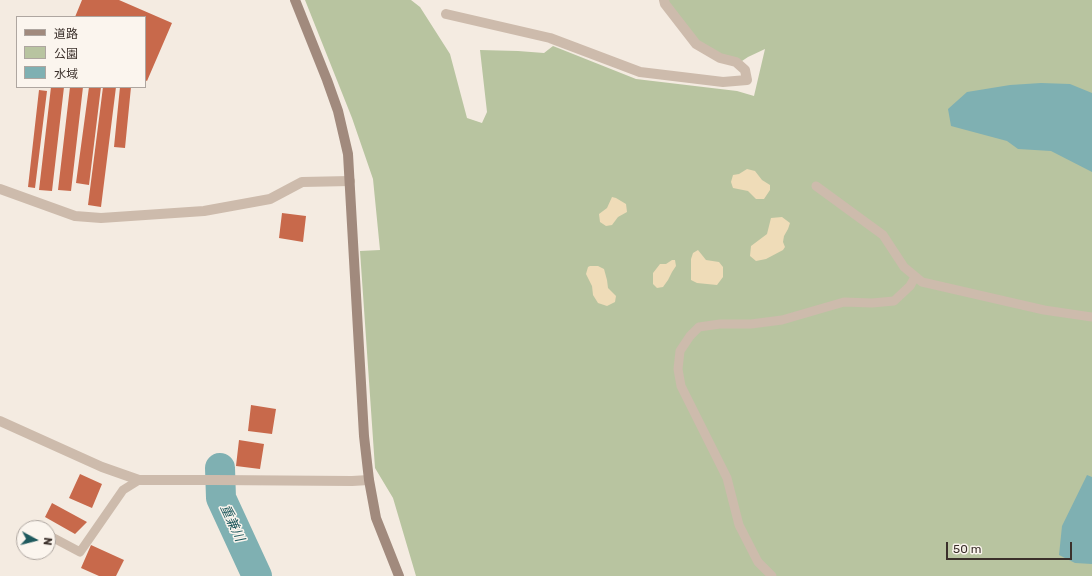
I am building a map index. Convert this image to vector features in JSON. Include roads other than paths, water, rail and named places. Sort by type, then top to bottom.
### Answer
[{"type":"street","points":[[295,0],[338,111],[348,154],[364,428],[369,480],[376,518],[399,576]]},
{"type":"street","points":[[446,14],[550,38],[640,72],[723,82],[747,80],[745,70],[736,62],[720,58],[696,44],[665,4],[664,0]]},
{"type":"street","points":[[0,189],[75,216],[101,218],[204,211],[270,199],[302,182],[350,181]]},
{"type":"street","points":[[0,421],[102,467],[139,480],[369,480]]},
{"type":"lane","points":[[816,186],[883,235],[904,267],[922,282],[1044,310],[1092,317]]},
{"type":"lane","points":[[772,576],[758,562],[739,525],[727,478],[681,386],[678,369],[680,351],[690,336],[700,327],[720,324],[751,324],[782,320],[844,302],[872,303],[894,301],[910,286],[915,277]]},
{"type":"lane","points":[[56,539],[80,552],[123,490],[139,480]]},
{"type":"water","points":[[1041,83],[1070,84],[1092,93],[1092,172],[1051,151],[1018,149],[1007,141],[951,126],[948,109],[967,92],[1010,85]]},
{"type":"water","points":[[1087,475],[1092,477],[1092,564],[1075,563],[1059,555],[1062,526]]},
{"type":"waterway","name":"重兼川","points":[[220,468],[221,498],[257,576]]}]
